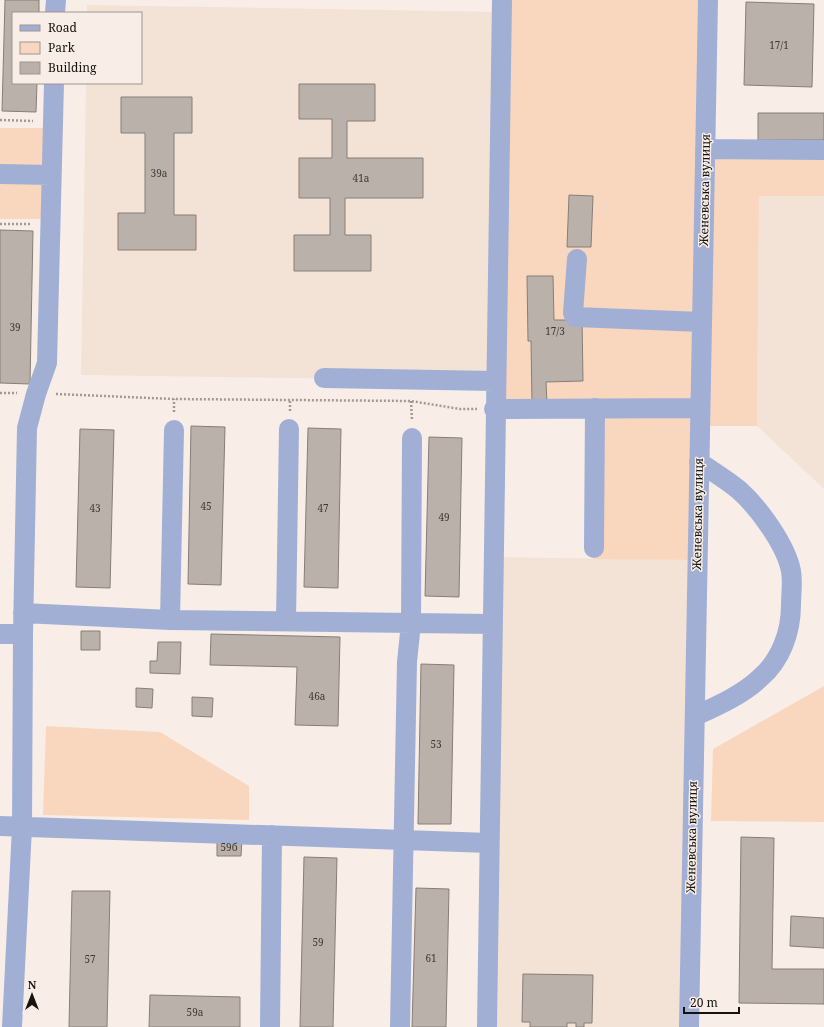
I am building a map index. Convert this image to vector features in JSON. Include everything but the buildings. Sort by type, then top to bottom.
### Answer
[{"type":"street","points":[[55,12],[56,0]]},
{"type":"street","points":[[486,1027],[494,409],[502,0]]},
{"type":"street","name":"Женевська вулиця","points":[[689,1027],[708,0]]},
{"type":"street","points":[[12,1027],[22,826],[23,613],[27,428],[36,394],[47,363],[54,84]]},
{"type":"street","points":[[705,148],[824,150]]},
{"type":"street","points":[[0,174],[51,175]]},
{"type":"street","points":[[577,259],[574,316],[702,322]]},
{"type":"street","points":[[324,378],[495,381]]},
{"type":"street","points":[[594,548],[595,408]]},
{"type":"street","points":[[494,409],[700,408]]},
{"type":"street","points":[[286,621],[289,429]]},
{"type":"street","points":[[170,620],[174,430]]},
{"type":"street","points":[[400,1027],[407,662],[411,623],[412,438]]},
{"type":"street","points":[[695,716],[726,701],[760,679],[774,663],[784,642],[791,620],[791,572],[784,549],[764,519],[740,490],[699,462]]},
{"type":"street","points":[[23,613],[170,620],[492,624]]},
{"type":"street","points":[[0,634],[23,634]]},
{"type":"street","points":[[0,826],[489,843]]},
{"type":"street","points":[[270,1027],[272,835]]},
{"type":"path","points":[[0,120],[53,121]]},
{"type":"path","points":[[0,224],[50,224]]},
{"type":"path","points":[[0,393],[174,399],[411,401],[460,409],[494,409]]},
{"type":"shaded area","points":[[87,5],[501,12],[495,381],[81,375],[86,84],[142,84],[142,12],[87,12]]},
{"type":"shaded area","points":[[759,195],[824,196],[824,489],[757,426]]},
{"type":"shaded area","points":[[493,557],[697,560],[689,1027],[487,1027]]},
{"type":"green space","points":[[502,0],[708,0],[705,148],[824,150],[824,196],[759,196],[757,426],[700,426],[697,560],[594,559],[595,408],[494,409]]},
{"type":"green space","points":[[0,128],[44,128],[43,166],[0,165]]},
{"type":"green space","points":[[0,181],[42,182],[42,219],[0,219]]},
{"type":"green space","points":[[824,686],[824,822],[711,821],[713,749]]},
{"type":"green space","points":[[46,726],[160,732],[249,786],[249,820],[43,815]]}]
